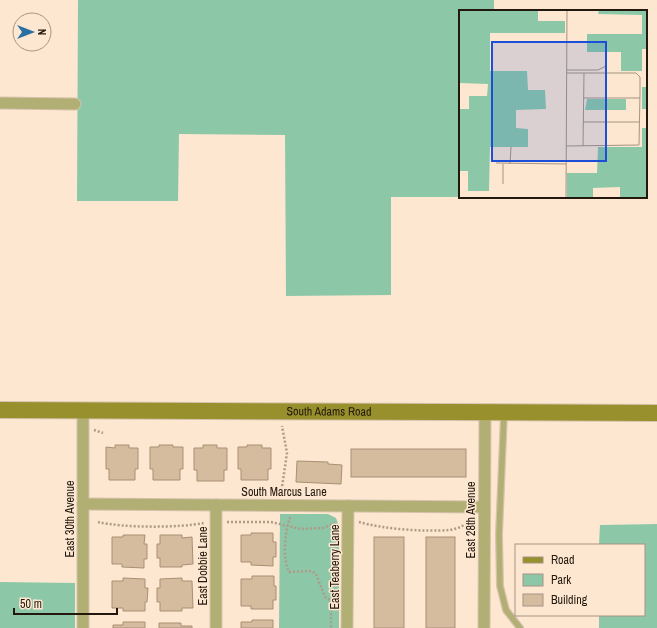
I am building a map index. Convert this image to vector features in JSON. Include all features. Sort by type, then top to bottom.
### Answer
[{"type":"street","points":[[0,103],[75,104]]},
{"type":"street","name":"South Adams Road","points":[[0,410],[657,413]]},
{"type":"street","name":"East 30th Avenue","points":[[83,410],[83,628]]},
{"type":"street","name":"East 28th Avenue","points":[[484,628],[485,412]]},
{"type":"street","name":"South Marcus Lane","points":[[83,504],[484,507]]},
{"type":"street","name":"East Dobbie Lane","points":[[216,505],[216,628]]},
{"type":"street","name":"East Teaberry Lane","points":[[348,506],[348,628]]},
{"type":"lane","points":[[504,412],[499,534],[500,586],[506,610],[520,628]]},
{"type":"path","points":[[282,411],[282,430],[287,453],[281,493],[290,516],[285,539],[286,566],[289,572],[311,571],[316,574],[326,597],[331,601],[331,628]]},
{"type":"path","points":[[98,522],[112,525],[147,526],[197,524],[216,520],[252,523],[271,522],[301,529],[323,528],[348,518],[378,527],[450,530],[464,526],[471,520]]},
{"type":"green space","points":[[78,0],[494,0],[494,10],[459,10],[459,197],[391,197],[391,295],[286,296],[285,135],[179,134],[178,201],[77,201]]},
{"type":"green space","points":[[280,514],[328,514],[336,518],[339,526],[339,628],[279,628]]},
{"type":"green space","points":[[657,524],[657,628],[599,628],[599,616],[645,616],[645,544],[599,544],[600,525]]},
{"type":"green space","points":[[0,582],[75,583],[75,628],[0,628]]},
{"type":"building","points":[[115,445],[129,445],[129,448],[138,448],[138,469],[135,469],[135,480],[109,480],[109,469],[106,469],[106,447],[115,448]]},
{"type":"building","points":[[159,445],[183,447],[183,469],[180,469],[180,480],[153,480],[153,469],[150,469],[150,447],[159,447]]},
{"type":"building","points":[[203,445],[217,445],[217,448],[227,448],[227,470],[224,470],[224,481],[197,481],[197,470],[194,470],[194,448],[203,448]]},
{"type":"building","points":[[247,445],[262,445],[262,448],[271,448],[271,469],[268,469],[268,480],[241,480],[241,469],[238,469],[238,447],[247,447]]},
{"type":"building","points":[[351,449],[466,449],[466,477],[351,477]]},
{"type":"building","points":[[297,461],[328,462],[328,464],[342,465],[341,484],[296,482]]},
{"type":"building","points":[[251,533],[273,533],[273,542],[276,542],[276,557],[273,557],[273,566],[251,565],[251,562],[241,562],[241,535],[251,535]]},
{"type":"building","points":[[123,535],[145,535],[144,544],[147,544],[147,559],[144,559],[144,568],[122,567],[122,564],[112,564],[112,537],[123,537]]},
{"type":"building","points":[[160,535],[182,535],[182,538],[192,537],[193,564],[182,565],[182,567],[160,567],[160,558],[157,558],[157,544],[160,544]]},
{"type":"building","points":[[374,537],[404,537],[404,628],[374,628]]},
{"type":"building","points":[[426,537],[455,537],[455,628],[426,628]]},
{"type":"building","points":[[252,576],[274,576],[276,600],[273,600],[273,609],[251,609],[251,606],[241,606],[241,579],[252,579]]},
{"type":"building","points":[[123,578],[145,579],[145,588],[148,588],[145,611],[123,611],[123,608],[112,608],[112,581],[123,581]]},
{"type":"building","points":[[182,578],[182,581],[192,581],[193,608],[182,608],[182,611],[160,611],[160,602],[157,602],[157,588],[160,588],[160,579]]},
{"type":"building","points":[[252,620],[273,620],[273,628],[241,628],[241,622],[252,622]]},
{"type":"building","points":[[123,622],[145,622],[145,628],[113,628],[113,625],[123,625]]},
{"type":"building","points":[[159,623],[181,623],[181,626],[192,626],[192,628],[159,628]]}]
